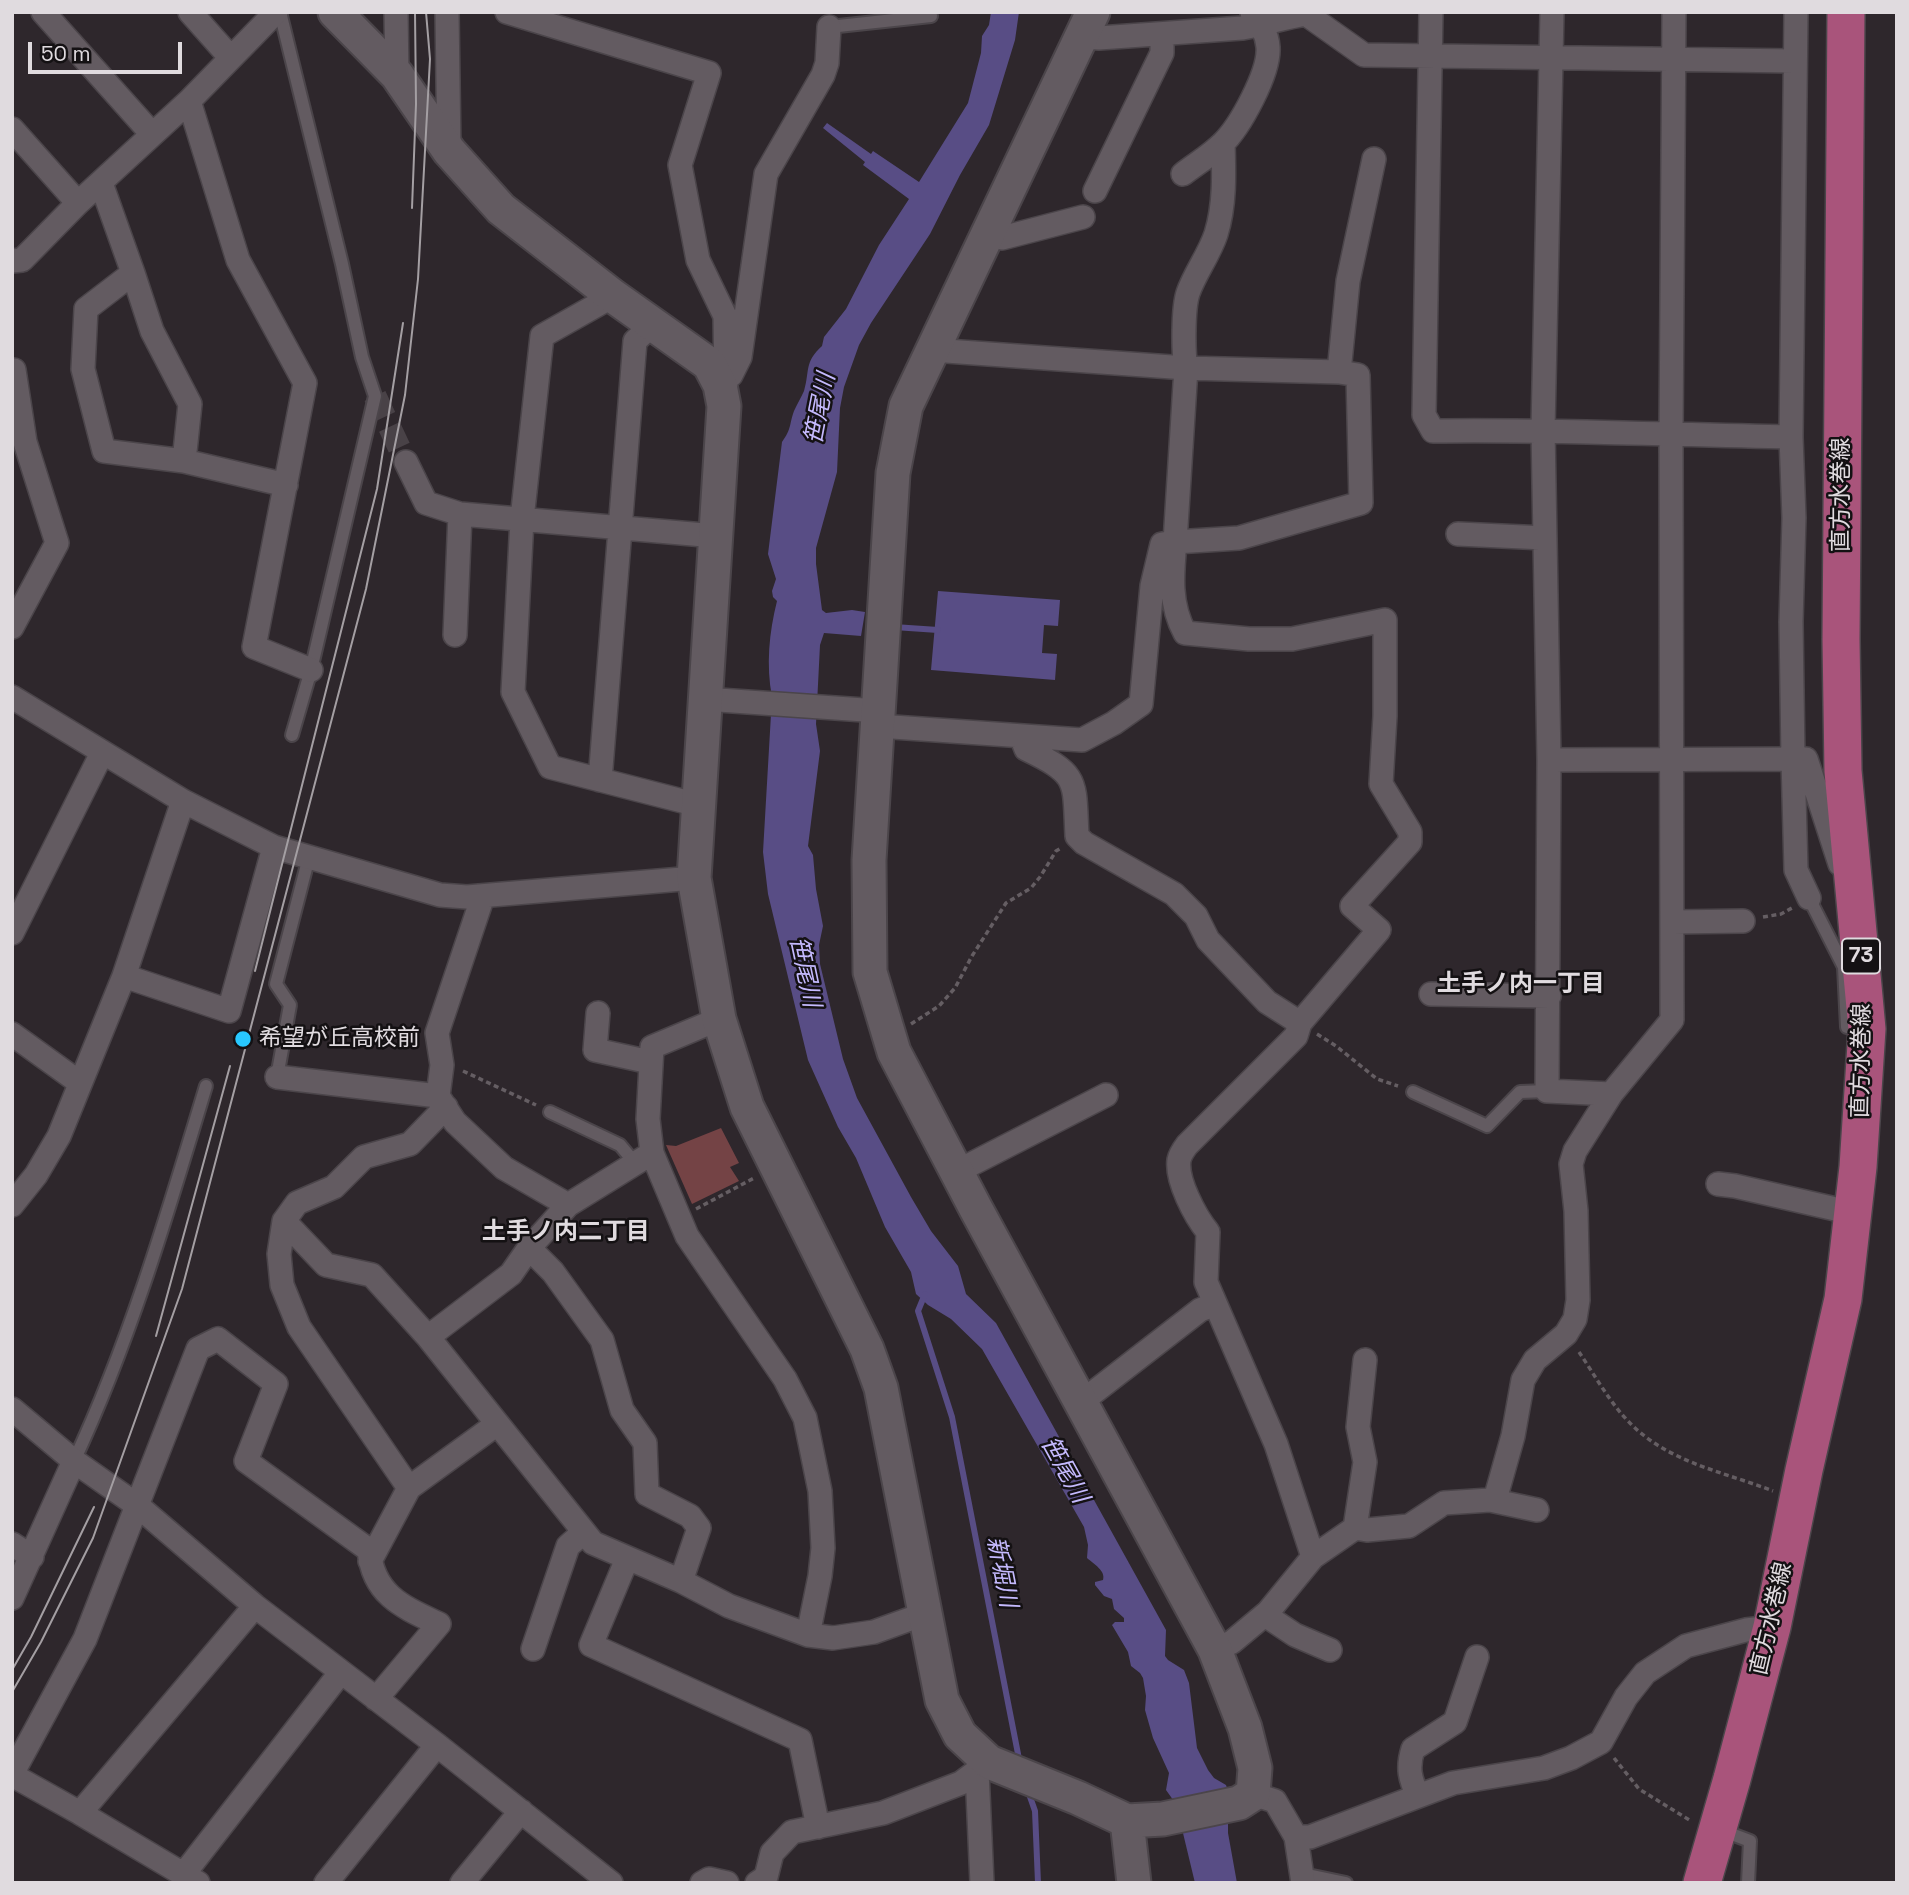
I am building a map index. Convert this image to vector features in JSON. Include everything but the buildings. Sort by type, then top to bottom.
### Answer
[{"type":"main road","name":"直方水巻線","points":[[1702,1883],[1703,1831],[1772,1627],[1843,1299],[1858,1167],[1867,1029],[1843,771],[1842,718],[1846,12]]},
{"type":"street","points":[[43,12],[152,134]]},
{"type":"street","points":[[190,12],[230,57]]},
{"type":"street","points":[[12,261],[22,260],[278,12]]},
{"type":"street","points":[[335,12],[397,75],[449,150],[501,209],[613,296],[709,364],[725,395]]},
{"type":"street","points":[[396,12],[397,75]]},
{"type":"street","points":[[447,12],[449,150]]},
{"type":"street","points":[[507,12],[709,73],[680,165],[698,260],[725,316],[725,395],[716,536],[711,699],[698,805],[694,878],[719,1019],[747,1107],[867,1349],[881,1388],[942,1700],[960,1735],[983,1767],[982,1883]]},
{"type":"street","points":[[1431,12],[1423,415],[1433,431],[1543,429],[1791,437]]},
{"type":"street","points":[[1552,12],[1543,429],[1549,760],[1547,1091],[1611,1094]]},
{"type":"street","points":[[1490,1500],[1496,1496],[1499,1487],[1513,1436],[1523,1380],[1535,1360],[1566,1334],[1575,1319],[1578,1300],[1576,1211],[1571,1164],[1575,1152],[1611,1094],[1672,1020],[1671,435],[1674,12]]},
{"type":"street","points":[[1796,12],[1791,437],[1794,518],[1791,622],[1793,759],[1796,870],[1809,898]]},
{"type":"street","points":[[1246,1798],[1255,1768],[1245,1728],[1215,1650],[956,1172],[894,1052],[870,972],[870,715],[893,472],[906,406],[1088,24],[1099,38],[1162,34],[1306,13],[1364,55],[1794,61]]},
{"type":"street","points":[[1183,174],[1223,144],[1245,113],[1262,76],[1268,49],[1257,19]]},
{"type":"street","points":[[725,395],[740,357],[766,174],[823,75],[827,63],[829,27]]},
{"type":"street","points":[[1095,191],[1162,53],[1162,34]]},
{"type":"street","points":[[188,101],[238,260],[305,383],[254,647],[312,670]]},
{"type":"street","points":[[12,129],[78,203]]},
{"type":"street","points":[[1223,144],[1221,215],[1215,236],[1187,295],[1184,357],[1186,368],[1171,588],[1180,623],[1185,633],[1249,639],[1292,639],[1385,620],[1385,716],[1381,784],[1410,832],[1410,842],[1352,906],[1379,930],[1300,1023],[1296,1036],[1187,1145],[1179,1158],[1179,1176],[1199,1220],[1208,1232],[1206,1282],[1276,1444],[1313,1557]]},
{"type":"street","points":[[1339,372],[1348,281],[1374,159]]},
{"type":"street","points":[[101,183],[152,331],[190,404],[184,461]]},
{"type":"street","points":[[988,232],[1002,238],[1083,217]]},
{"type":"street","points":[[133,273],[86,309],[83,369],[104,450],[184,461],[286,485]]},
{"type":"street","points":[[613,296],[542,335],[522,519],[513,692],[550,767],[698,805]]},
{"type":"street","points":[[600,780],[635,341],[653,324]]},
{"type":"street","points":[[711,699],[870,715],[1021,736],[1082,740],[1114,723],[1141,704],[1152,586],[1162,544],[1239,538],[1361,503],[1358,375],[1339,372],[1186,368],[932,350]]},
{"type":"street","points":[[12,627],[57,543],[25,442],[14,370]]},
{"type":"street","points":[[406,462],[426,503],[460,514],[716,536]]},
{"type":"street","points":[[455,635],[460,514]]},
{"type":"street","points":[[1458,534],[1545,538]]},
{"type":"street","points":[[13,701],[183,802],[274,848],[440,895],[467,897],[694,878]]},
{"type":"street","points":[[1021,736],[1026,749],[1058,765],[1068,775],[1074,791],[1077,836],[1084,843],[1174,894],[1196,916],[1208,940],[1267,1002],[1300,1023]]},
{"type":"street","points":[[12,933],[102,753]]},
{"type":"street","points":[[1549,760],[1806,759],[1858,920]]},
{"type":"street","points":[[12,1205],[36,1175],[59,1136],[124,976],[183,802]]},
{"type":"street","points":[[124,976],[229,1011],[274,848]]},
{"type":"street","points":[[483,895],[437,1033],[442,1065],[442,1101],[455,1122],[503,1168],[568,1205]]},
{"type":"street","points":[[1673,922],[1743,921]]},
{"type":"street","points":[[1431,994],[1549,996]]},
{"type":"street","points":[[598,1013],[595,1050],[650,1062]]},
{"type":"street","points":[[719,1019],[652,1046],[644,1158],[687,1236],[785,1379],[805,1418],[820,1492],[823,1548],[808,1635]]},
{"type":"street","points":[[12,1034],[80,1083]]},
{"type":"street","points":[[277,1077],[442,1101]]},
{"type":"street","points":[[956,1172],[1106,1095]]},
{"type":"street","points":[[409,1488],[299,1327],[282,1285],[279,1254],[284,1222],[297,1203],[334,1187],[364,1157],[410,1144],[442,1101]]},
{"type":"street","points":[[428,1337],[511,1274],[529,1248],[568,1205],[644,1158]]},
{"type":"street","points":[[1718,1184],[1735,1185],[1853,1213]]},
{"type":"street","points":[[284,1222],[326,1265],[372,1275],[428,1337],[593,1543],[729,1605],[808,1635],[833,1638],[874,1632],[924,1614]]},
{"type":"street","points":[[529,1248],[553,1272],[602,1340],[622,1410],[645,1443],[647,1494],[690,1516],[699,1528],[681,1581]]},
{"type":"street","points":[[1080,1403],[1200,1310],[1215,1304]]},
{"type":"street","points":[[341,1672],[191,1879],[12,1774],[86,1639],[198,1349],[218,1339],[276,1384],[246,1461],[369,1550],[370,1561],[380,1583],[396,1603],[439,1624],[376,1699]]},
{"type":"street","points":[[1355,1528],[1364,1471],[1359,1427],[1365,1360]]},
{"type":"street","points":[[12,1409],[74,1461],[138,1506],[255,1606],[437,1745],[609,1882]]},
{"type":"street","points":[[370,1561],[409,1488],[497,1424]]},
{"type":"street","points":[[12,1598],[74,1461]]},
{"type":"street","points":[[1215,1650],[1232,1642],[1265,1615],[1313,1557],[1355,1528],[1367,1530],[1409,1525],[1444,1503],[1490,1500],[1537,1510]]},
{"type":"street","points":[[533,1649],[568,1546],[584,1532]]},
{"type":"street","points":[[12,1544],[32,1557]]},
{"type":"street","points":[[627,1559],[591,1645],[800,1740],[818,1827]]},
{"type":"street","points":[[80,1814],[255,1606]]},
{"type":"street","points":[[1265,1615],[1294,1635],[1330,1650]]},
{"type":"street","points":[[1296,1837],[1310,1837],[1453,1783],[1544,1768],[1570,1758],[1601,1742],[1626,1697],[1645,1673],[1655,1666],[1686,1646],[1746,1630],[1772,1627]]},
{"type":"street","points":[[1418,1796],[1408,1765],[1413,1749],[1455,1721],[1476,1657]]},
{"type":"street","points":[[326,1883],[437,1745]]},
{"type":"street","points":[[757,1883],[766,1877],[772,1853],[792,1832],[883,1812],[961,1783],[983,1767]]},
{"type":"street","points":[[983,1767],[1078,1798],[1126,1821],[1163,1819],[1246,1798],[1275,1801],[1296,1837],[1303,1879]]},
{"type":"street","points":[[462,1883],[521,1811]]},
{"type":"street","points":[[1126,1821],[1134,1883]]},
{"type":"street","points":[[702,1883],[709,1879],[727,1883]]},
{"type":"lane","points":[[278,12],[342,264],[362,357],[374,396],[312,670],[292,735]]},
{"type":"lane","points":[[829,27],[931,16]]},
{"type":"lane","points":[[277,1077],[290,1005],[276,984],[309,857]]},
{"type":"lane","points":[[1809,898],[1844,967],[1847,1027],[1867,1029]]},
{"type":"lane","points":[[74,1461],[155,1255],[206,1086]]},
{"type":"lane","points":[[1413,1091],[1487,1126],[1520,1092],[1547,1091]]},
{"type":"lane","points":[[550,1112],[644,1158]]},
{"type":"lane","points":[[1703,1831],[1750,1841],[1748,1883]]},
{"type":"lane","points":[[1303,1879],[1346,1883]]},
{"type":"path","points":[[889,1034],[903,1029],[939,1006],[955,988],[1006,903],[1031,888],[1056,851],[1077,836]]},
{"type":"path","points":[[1743,921],[1781,914],[1809,898]]},
{"type":"path","points":[[1300,1023],[1336,1046],[1377,1079],[1413,1091]]},
{"type":"path","points":[[442,1065],[453,1066],[550,1112]]},
{"type":"path","points":[[679,1218],[776,1166]]},
{"type":"path","points":[[1566,1334],[1628,1422],[1654,1444],[1686,1461],[1738,1477],[1798,1501]]},
{"type":"path","points":[[1601,1742],[1639,1789],[1703,1831]]},
{"type":"shaded area","points":[[721,1128],[739,1163],[730,1167],[739,1181],[692,1204],[666,1145],[676,1146]]},
{"type":"water","name":"笹尾川","points":[[991,12],[1019,12],[1015,40],[989,125],[930,234],[859,345],[844,387],[840,408],[837,472],[816,548],[816,564],[822,610],[826,613],[852,610],[865,612],[861,636],[824,633],[820,645],[816,724],[820,751],[808,846],[813,855],[823,926],[819,945],[820,964],[843,1059],[857,1098],[931,1231],[958,1266],[966,1294],[996,1323],[1166,1630],[1165,1656],[1184,1670],[1189,1683],[1197,1748],[1208,1770],[1214,1778],[1226,1785],[1228,1791],[1228,1833],[1237,1883],[1195,1883],[1176,1804],[1166,1790],[1169,1773],[1153,1738],[1145,1710],[1143,1678],[1131,1666],[1128,1652],[1112,1625],[1115,1622],[1124,1622],[1124,1618],[1114,1609],[1112,1599],[1104,1596],[1095,1585],[1095,1582],[1103,1580],[1103,1574],[1087,1558],[1088,1545],[1084,1527],[982,1349],[951,1319],[916,1294],[911,1272],[885,1227],[856,1158],[838,1127],[808,1060],[768,894],[763,852],[772,697],[770,637],[777,601],[773,597],[776,579],[768,554],[782,442],[804,391],[812,357],[846,309],[879,245],[909,199],[863,165],[865,162],[823,128],[827,123],[871,154],[873,151],[919,182],[968,103],[981,53],[982,36],[989,25]]},
{"type":"water","points":[[938,591],[1060,600],[1058,626],[1044,625],[1042,653],[1057,654],[1055,680],[931,670]]},
{"type":"waterway","points":[[894,627],[938,630]]},
{"type":"waterway","name":"新堀川","points":[[925,1294],[918,1311],[952,1417],[1020,1764]]},
{"type":"waterway","name":"新堀川","points":[[1028,1791],[1035,1811],[1038,1883]]},
{"type":"tunnel","points":[[375,396],[406,462]]},
{"type":"tram line","points":[[412,208],[416,104],[415,12]]},
{"type":"tram line","points":[[12,1692],[41,1642],[93,1538],[182,1289],[366,589],[405,395],[418,279],[430,59],[426,12]]},
{"type":"tram line","points":[[255,971],[377,489],[403,323]]},
{"type":"tram line","points":[[156,1336],[230,1066]]},
{"type":"tram line","points":[[12,1670],[31,1637],[94,1507]]},
{"type":"place","name":"希望が丘高校前","points":[[243,1039]]},
{"type":"district","name":"土手ノ内一丁目","points":[[1521,984]]},
{"type":"district","name":"土手ノ内二丁目","points":[[566,1232]]}]
